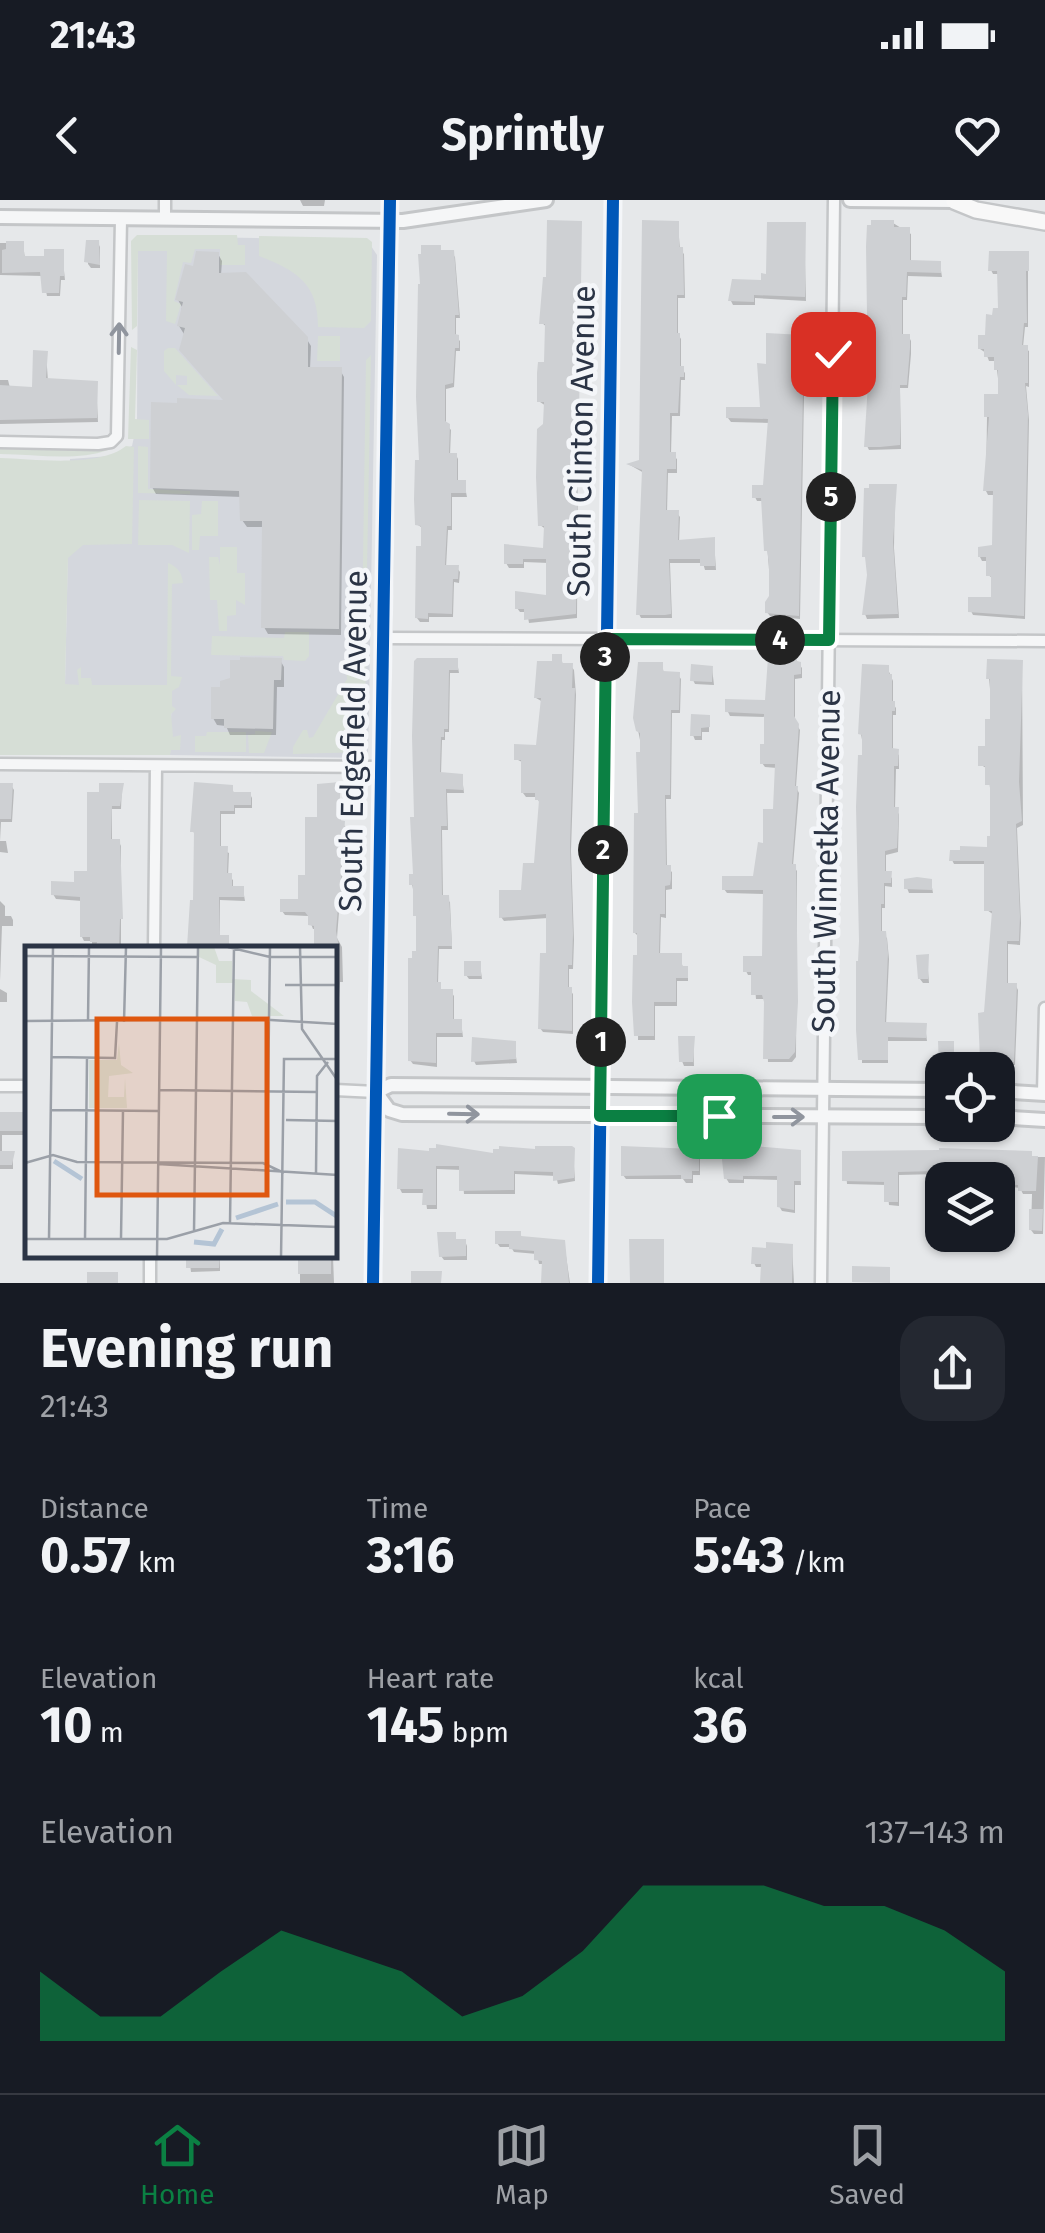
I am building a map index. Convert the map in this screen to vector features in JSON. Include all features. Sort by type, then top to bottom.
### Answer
[{"type":"main road","points":[[956,200],[976,210],[1045,222]]},
{"type":"street","points":[[165,218],[166,200]]},
{"type":"street","name":"South Edgefield Avenue","points":[[372,1283],[390,200]]},
{"type":"street","points":[[0,217],[390,221],[437,218],[546,200]]},
{"type":"street","name":"South Clinton Avenue","points":[[598,1283],[613,200]]},
{"type":"street","name":"South Winnetka Avenue","points":[[821,1283],[834,200]]},
{"type":"street","points":[[850,200],[956,200]]},
{"type":"street","points":[[0,442],[98,444],[111,442],[117,436],[121,218]]},
{"type":"street","points":[[384,638],[1045,641]]},
{"type":"street","points":[[0,764],[380,768]]},
{"type":"street","points":[[154,946],[156,766]]},
{"type":"street","points":[[1015,1092],[1044,1094],[1045,1008]]},
{"type":"street","points":[[338,1090],[376,1092],[391,1085],[925,1090]]},
{"type":"street","points":[[376,1092],[390,1110],[402,1114],[925,1117]]},
{"type":"street","points":[[1015,1118],[1045,1120]]},
{"type":"shaded area","points":[[137,235],[237,235],[238,245],[245,245],[245,265],[220,265],[220,249],[195,249],[191,263],[183,262],[174,301],[181,304],[175,324],[166,321],[167,251],[138,251],[137,326],[132,330],[131,241]]},
{"type":"shaded area","points":[[138,236],[367,240],[377,255],[368,758],[170,755],[172,686],[65,685],[70,459],[110,456],[132,446],[137,423]]},
{"type":"shaded area","points":[[259,236],[367,238],[372,242],[371,321],[364,328],[318,327],[309,289],[294,273],[259,256]]},
{"type":"shaded area","points":[[318,336],[340,336],[340,361],[317,361]]},
{"type":"shaded area","points":[[131,347],[137,350],[135,419],[149,420],[149,439],[128,439]]},
{"type":"shaded area","points":[[175,348],[218,396],[189,395],[177,385],[187,385],[187,376],[176,375],[176,385],[164,371],[164,351]]},
{"type":"shaded area","points":[[371,355],[366,626],[362,626],[366,360]]},
{"type":"shaded area","points":[[138,446],[148,447],[148,489],[190,494],[138,493]]},
{"type":"shaded area","points":[[134,447],[132,544],[83,545],[68,558],[65,684],[79,685],[77,670],[81,667],[81,678],[91,678],[92,685],[167,685],[168,563],[179,571],[183,583],[172,584],[171,676],[182,677],[179,687],[172,691],[172,706],[176,709],[171,714],[173,737],[181,735],[180,750],[171,750],[170,755],[0,755],[0,458],[83,460]]},
{"type":"shaded area","points":[[0,449],[108,450],[82,456],[55,456],[0,454]]},
{"type":"shaded area","points":[[139,500],[190,501],[189,553],[172,545],[138,545]]},
{"type":"shaded area","points":[[202,501],[218,501],[218,536],[200,536],[199,550],[192,550],[192,515],[201,514]]},
{"type":"shaded area","points":[[220,547],[237,547],[237,573],[245,573],[245,605],[236,600],[236,615],[227,616],[227,631],[219,631],[217,600],[210,600],[209,557],[218,557],[220,565]]},
{"type":"shaded area","points":[[362,628],[366,628],[365,752],[293,754],[303,730],[307,730],[309,738],[313,737],[347,679],[345,662]]},
{"type":"shaded area","points":[[285,632],[309,632],[309,656],[305,661],[284,660],[283,656],[211,655],[212,636],[284,638]]},
{"type":"shaded area","points":[[255,731],[272,732],[264,753],[249,753],[248,735]]},
{"type":"shaded area","points":[[207,732],[246,732],[246,752],[195,752],[195,736],[206,736]]},
{"type":"building","points":[[547,220],[582,221],[576,614],[524,620],[524,609],[515,609],[515,591],[546,595],[546,559],[504,564],[504,544],[543,548],[544,526],[538,526],[536,477],[537,429],[543,424],[544,402],[537,402],[537,373],[538,362],[544,362],[545,324],[539,324],[546,277]]},
{"type":"building","points":[[642,220],[679,221],[679,247],[683,247],[684,295],[677,295],[677,333],[684,377],[680,377],[678,413],[670,413],[670,452],[676,452],[676,469],[667,469],[666,510],[679,510],[678,540],[715,537],[715,566],[700,566],[700,559],[669,559],[671,614],[665,615],[636,615],[642,470],[626,464],[639,460]]},
{"type":"building","points":[[871,220],[894,220],[894,227],[910,227],[910,260],[941,261],[941,273],[907,272],[902,334],[910,334],[910,348],[907,385],[900,385],[900,445],[880,447],[864,447],[868,384],[866,246]]},
{"type":"building","points":[[767,222],[806,222],[805,297],[754,295],[754,302],[728,301],[732,279],[761,280],[761,273],[766,274]]},
{"type":"building","points":[[86,240],[99,240],[100,265],[84,262]]},
{"type":"building","points":[[6,241],[24,241],[24,256],[44,256],[44,249],[64,249],[64,276],[60,276],[59,293],[42,293],[40,272],[2,273]]},
{"type":"building","points":[[421,245],[454,250],[459,315],[455,315],[455,334],[459,335],[459,348],[455,348],[453,383],[445,385],[445,421],[450,424],[449,453],[457,453],[457,480],[466,480],[466,493],[451,493],[451,526],[447,526],[445,565],[459,565],[458,579],[453,579],[452,614],[428,613],[428,619],[415,618],[416,546],[421,546],[414,499],[415,460],[419,460],[416,397]]},
{"type":"building","points":[[196,251],[219,252],[219,273],[246,272],[308,337],[308,367],[342,367],[339,629],[261,628],[262,521],[240,521],[239,491],[150,488],[151,402],[177,403],[177,398],[223,400],[179,350],[185,328],[177,326],[183,302],[175,300],[185,264],[193,266]]},
{"type":"building","points":[[989,251],[1029,251],[1027,323],[1022,345],[1028,345],[1024,616],[968,612],[968,597],[991,597],[986,557],[978,557],[978,547],[992,545],[993,491],[983,491],[989,417],[984,417],[984,394],[998,394],[994,357],[984,357],[984,349],[978,349],[978,335],[985,335],[986,314],[992,315],[993,308],[998,308],[997,271],[988,271]]},
{"type":"building","points":[[766,333],[804,335],[799,616],[765,613],[769,563],[764,551],[761,498],[752,498],[752,485],[763,485],[768,419],[726,418],[726,407],[760,407],[757,363],[766,364]]},
{"type":"building","points":[[33,350],[48,351],[46,378],[98,381],[97,418],[0,420],[0,385],[32,387]]},
{"type":"building","points":[[869,484],[897,484],[893,542],[898,614],[862,615],[867,575],[862,557],[864,488],[869,488]]},
{"type":"building","points":[[552,654],[562,654],[562,663],[573,663],[575,688],[570,845],[573,934],[572,965],[568,965],[572,1031],[538,1029],[540,953],[546,953],[546,914],[499,918],[499,890],[521,890],[523,863],[534,863],[539,800],[535,800],[535,793],[521,793],[521,760],[514,760],[514,744],[536,745],[541,698],[534,698],[537,661],[552,661]]},
{"type":"building","points":[[797,656],[801,662],[801,674],[794,675],[794,716],[799,724],[792,864],[796,864],[798,1002],[795,1052],[789,1059],[763,1059],[764,1002],[762,995],[751,995],[751,972],[743,972],[743,956],[762,956],[763,890],[722,890],[722,876],[753,876],[758,842],[763,843],[763,809],[773,809],[775,764],[760,764],[764,714],[725,712],[725,699],[765,700],[768,657]]},
{"type":"building","points":[[282,658],[281,680],[274,680],[273,729],[224,728],[224,719],[211,719],[211,687],[220,687],[220,681],[230,678],[230,660]]},
{"type":"building","points":[[417,658],[458,658],[458,670],[449,670],[448,729],[444,729],[441,737],[440,772],[463,774],[463,790],[446,789],[447,826],[441,826],[442,895],[449,895],[452,946],[438,946],[437,982],[441,982],[441,989],[453,989],[453,1019],[462,1019],[462,1033],[436,1033],[436,1063],[408,1061],[408,958],[416,951],[416,916],[409,874],[413,874],[410,817],[414,817],[412,736]]},
{"type":"building","points":[[987,659],[1023,660],[1019,782],[1022,821],[1016,824],[1019,941],[1007,941],[1007,983],[1017,983],[1014,1052],[980,1052],[978,1013],[984,1012],[992,911],[984,911],[984,861],[949,861],[950,850],[960,850],[960,846],[987,847],[990,836],[990,785],[985,785],[985,766],[978,766],[978,746],[985,746],[985,719],[990,719],[990,679],[986,679]]},
{"type":"building","points":[[638,662],[663,662],[663,671],[680,672],[679,710],[671,710],[670,795],[665,795],[666,865],[671,865],[671,879],[670,885],[665,886],[665,914],[660,914],[659,953],[682,953],[682,966],[688,966],[688,978],[676,978],[676,1002],[654,1002],[654,1036],[634,1036],[632,1002],[633,955],[637,955],[637,933],[633,933],[634,813],[638,813],[636,752],[640,752],[640,733],[633,718]]},
{"type":"building","points":[[691,664],[713,666],[712,682],[690,681]]},
{"type":"building","points":[[862,664],[889,665],[895,701],[892,748],[899,749],[898,766],[894,766],[894,807],[899,807],[897,848],[885,851],[885,871],[892,871],[891,883],[884,883],[881,904],[881,931],[886,931],[888,953],[885,1022],[927,1023],[926,1038],[888,1037],[888,1060],[858,1060],[856,1030],[856,807],[858,755],[862,755],[862,735],[858,734]]},
{"type":"building","points":[[691,714],[710,715],[710,727],[701,728],[701,736],[690,736]]},
{"type":"building","points":[[194,782],[233,785],[233,792],[251,792],[251,805],[234,805],[234,811],[220,811],[220,846],[228,846],[227,873],[232,873],[232,886],[244,886],[244,897],[219,897],[220,935],[229,935],[229,946],[187,946],[193,900],[194,832],[190,832]]},
{"type":"building","points":[[340,782],[340,820],[345,821],[344,834],[340,834],[342,896],[336,931],[339,948],[314,946],[314,926],[308,925],[305,912],[280,912],[280,899],[298,899],[298,875],[305,875],[305,817],[317,817],[317,784]]},
{"type":"building","points":[[0,783],[13,783],[11,819],[0,819]]},
{"type":"building","points":[[99,783],[124,783],[120,806],[112,806],[111,839],[120,839],[123,919],[119,946],[96,946],[90,937],[80,937],[80,897],[51,895],[51,881],[74,882],[74,871],[87,871],[87,792],[99,792]]},
{"type":"building","points":[[904,879],[932,879],[932,890],[904,889]]},
{"type":"building","points":[[929,954],[928,979],[918,979],[916,955]]},
{"type":"building","points":[[464,961],[481,961],[481,976],[464,976]]},
{"type":"building","points":[[678,1036],[695,1036],[693,1062],[679,1062]]},
{"type":"building","points":[[472,1037],[516,1041],[516,1059],[471,1062]]},
{"type":"building","points":[[938,1041],[954,1041],[954,1052],[938,1052]]},
{"type":"building","points":[[0,1112],[23,1112],[23,1131],[0,1131]]},
{"type":"building","points":[[436,1144],[493,1153],[499,1146],[572,1146],[574,1178],[553,1181],[553,1172],[514,1171],[514,1190],[459,1191],[459,1166],[436,1166],[436,1205],[422,1205],[423,1189],[397,1189],[398,1148],[429,1151]]},
{"type":"building","points":[[621,1146],[695,1149],[694,1153],[699,1153],[699,1171],[692,1171],[692,1179],[681,1179],[681,1175],[621,1176]]},
{"type":"building","points":[[752,1146],[801,1150],[801,1181],[794,1181],[794,1210],[777,1207],[777,1176],[724,1179],[721,1150],[752,1150]]},
{"type":"building","points":[[0,1151],[15,1151],[12,1165],[0,1165]]},
{"type":"building","points":[[842,1151],[1032,1151],[1032,1156],[1038,1156],[1036,1191],[1018,1191],[1015,1162],[925,1162],[925,1171],[898,1172],[898,1202],[884,1202],[884,1182],[842,1181]]},
{"type":"building","points":[[1029,1209],[1043,1209],[1042,1231],[1029,1230]]},
{"type":"building","points":[[495,1231],[521,1231],[521,1236],[565,1240],[569,1283],[541,1283],[542,1261],[534,1260],[534,1251],[495,1244]]},
{"type":"building","points":[[437,1232],[456,1232],[456,1239],[466,1239],[466,1256],[439,1257]]},
{"type":"building","points":[[629,1239],[664,1239],[664,1283],[630,1283]]},
{"type":"building","points":[[766,1242],[793,1244],[792,1283],[760,1283],[761,1264],[751,1264],[752,1247],[766,1248]]},
{"type":"building","points":[[186,1258],[220,1258],[219,1268],[186,1268]]},
{"type":"building","points":[[298,1258],[331,1258],[331,1274],[298,1274]]},
{"type":"building","points":[[852,1266],[890,1267],[890,1283],[852,1282]]},
{"type":"building","points":[[411,1271],[442,1271],[441,1283],[411,1283]]},
{"type":"building","points":[[87,1272],[118,1272],[118,1283],[87,1283]]},
{"type":"cycle path","points":[[373,1283],[390,200]]},
{"type":"cycle path","points":[[598,1283],[613,200]]},
{"type":"route","points":[[719,1116],[600,1116],[606,639],[829,640],[833,354]]}]
